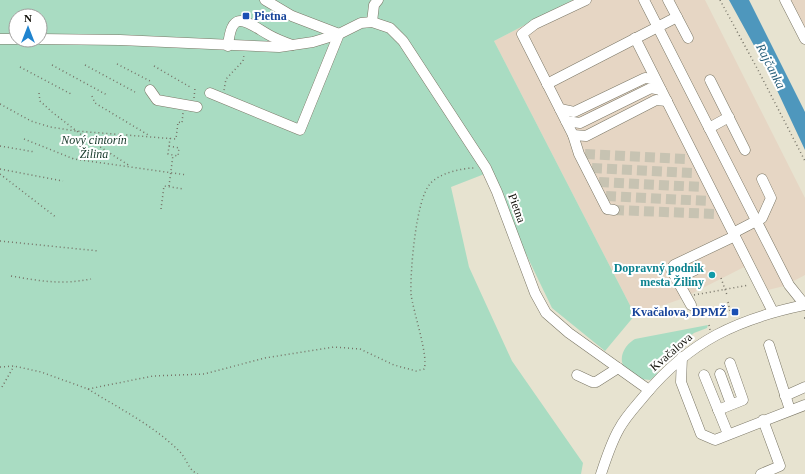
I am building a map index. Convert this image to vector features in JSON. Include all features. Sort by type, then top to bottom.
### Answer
[{"type":"street","points":[[265,0],[292,16],[339,34]]},
{"type":"street","points":[[48,39],[120,40],[268,47],[292,45],[313,42],[339,34],[362,23],[372,22],[374,5],[378,0]]},
{"type":"street","points":[[586,0],[535,24],[522,34],[603,196],[607,209],[614,210]]},
{"type":"street","points":[[644,0],[789,285],[805,305]]},
{"type":"street","points":[[668,0],[688,38]]},
{"type":"street","points":[[784,0],[805,39]]},
{"type":"street","points":[[547,84],[676,17]]},
{"type":"street","points":[[228,46],[229,30],[234,23],[242,20],[271,36],[292,45]]},
{"type":"street","name":"Pietna","points":[[372,22],[390,28],[404,41],[486,168],[497,192],[532,288],[543,308],[553,321],[649,390]]},
{"type":"street","points":[[210,93],[300,130],[339,34]]},
{"type":"street","points":[[635,38],[667,101],[692,159],[720,215],[734,234],[773,312]]},
{"type":"street","points":[[560,109],[574,112],[645,78],[655,79]]},
{"type":"street","points":[[710,80],[745,150]]},
{"type":"street","points":[[152,86],[158,100],[198,107]]},
{"type":"street","points":[[566,121],[580,123],[651,88],[661,90]]},
{"type":"street","points":[[573,135],[586,136],[656,100],[667,101]]},
{"type":"street","points":[[709,128],[729,117]]},
{"type":"street","points":[[689,302],[671,269],[674,265],[762,218],[771,198],[762,178]]},
{"type":"street","points":[[676,279],[695,270]]},
{"type":"street","name":"Kvačalova","points":[[601,474],[618,430],[649,390],[682,357],[713,336],[745,322],[773,312],[805,305]]},
{"type":"street","points":[[769,345],[790,410]]},
{"type":"street","points":[[682,357],[681,382],[701,434],[715,440],[805,404]]},
{"type":"street","points":[[718,410],[744,400],[730,363]]},
{"type":"street","points":[[577,375],[592,382],[596,382],[618,368]]},
{"type":"street","points":[[720,374],[731,404]]},
{"type":"street","points":[[704,375],[728,434]]},
{"type":"street","points":[[785,396],[805,388]]},
{"type":"street","points":[[761,474],[780,466],[763,420]]},
{"type":"path","points":[[720,0],[805,162]]},
{"type":"path","points":[[222,97],[226,79],[243,61]]},
{"type":"path","points":[[117,64],[152,86]]},
{"type":"path","points":[[52,65],[107,95]]},
{"type":"path","points":[[85,65],[135,92]]},
{"type":"path","points":[[154,66],[190,87]]},
{"type":"path","points":[[20,67],[71,94]]},
{"type":"path","points":[[39,93],[40,101],[76,131],[131,166]]},
{"type":"path","points":[[92,96],[95,103],[150,137]]},
{"type":"path","points":[[0,104],[30,121],[50,127],[76,131],[176,139],[178,122],[182,123],[184,105]]},
{"type":"path","points":[[169,146],[179,148],[178,156],[168,154],[169,146],[170,138]]},
{"type":"path","points":[[24,139],[74,159],[187,175]]},
{"type":"path","points":[[0,146],[35,152]]},
{"type":"path","points":[[169,186],[173,155]]},
{"type":"path","points":[[88,389],[153,376],[204,374],[265,358],[334,346],[360,349],[394,365],[416,370],[424,369],[425,357],[411,294],[414,241],[423,195],[436,178],[468,168],[486,168]]},
{"type":"path","points":[[0,169],[63,181]]},
{"type":"path","points":[[0,174],[57,218]]},
{"type":"path","points":[[161,209],[164,186],[184,189]]},
{"type":"path","points":[[0,241],[99,251]]},
{"type":"path","points":[[11,276],[46,282],[67,283],[91,279]]},
{"type":"path","points":[[722,278],[727,295]]},
{"type":"path","points":[[689,302],[696,294],[753,284]]},
{"type":"path","points":[[728,302],[730,311]]},
{"type":"path","points":[[709,325],[710,330]]},
{"type":"path","points":[[2,387],[14,366]]},
{"type":"path","points":[[0,367],[14,366],[42,372],[88,389],[151,428],[181,454],[193,472],[198,474]]},
{"type":"shaded area","name":"Dopravný podnik mesta Žiliny","points":[[573,0],[705,0],[805,198],[805,275],[784,286],[768,290],[754,262],[681,299],[635,315],[494,41]]},
{"type":"shaded area","points":[[786,0],[805,0],[805,35]]},
{"type":"green space","name":"Nový cintorín Žilina","points":[[0,0],[573,0],[494,41],[635,315],[605,351],[552,308],[487,173],[451,187],[469,267],[512,361],[583,463],[581,474],[0,474]]},
{"type":"green space","points":[[708,325],[707,328],[694,333],[662,359],[664,362],[655,376],[650,380],[641,379],[623,365],[622,357],[624,350],[635,339]]},
{"type":"water","name":"Rajčanka","points":[[729,0],[749,0],[805,112],[805,150],[768,71]]},
{"type":"tunnel","points":[[585,154],[687,159]]},
{"type":"tunnel","points":[[592,168],[694,173]]},
{"type":"tunnel","points":[[599,182],[702,187]]},
{"type":"tunnel","points":[[606,196],[709,201]]},
{"type":"tunnel","points":[[614,210],[716,214]]},
{"type":"place","name":"Pietna","points":[[246,16]]},
{"type":"place","name":"Dopravný podnik mesta Žiliny","points":[[712,275]]},
{"type":"place","name":"Kvačalova, DPMŽ","points":[[735,312]]}]
